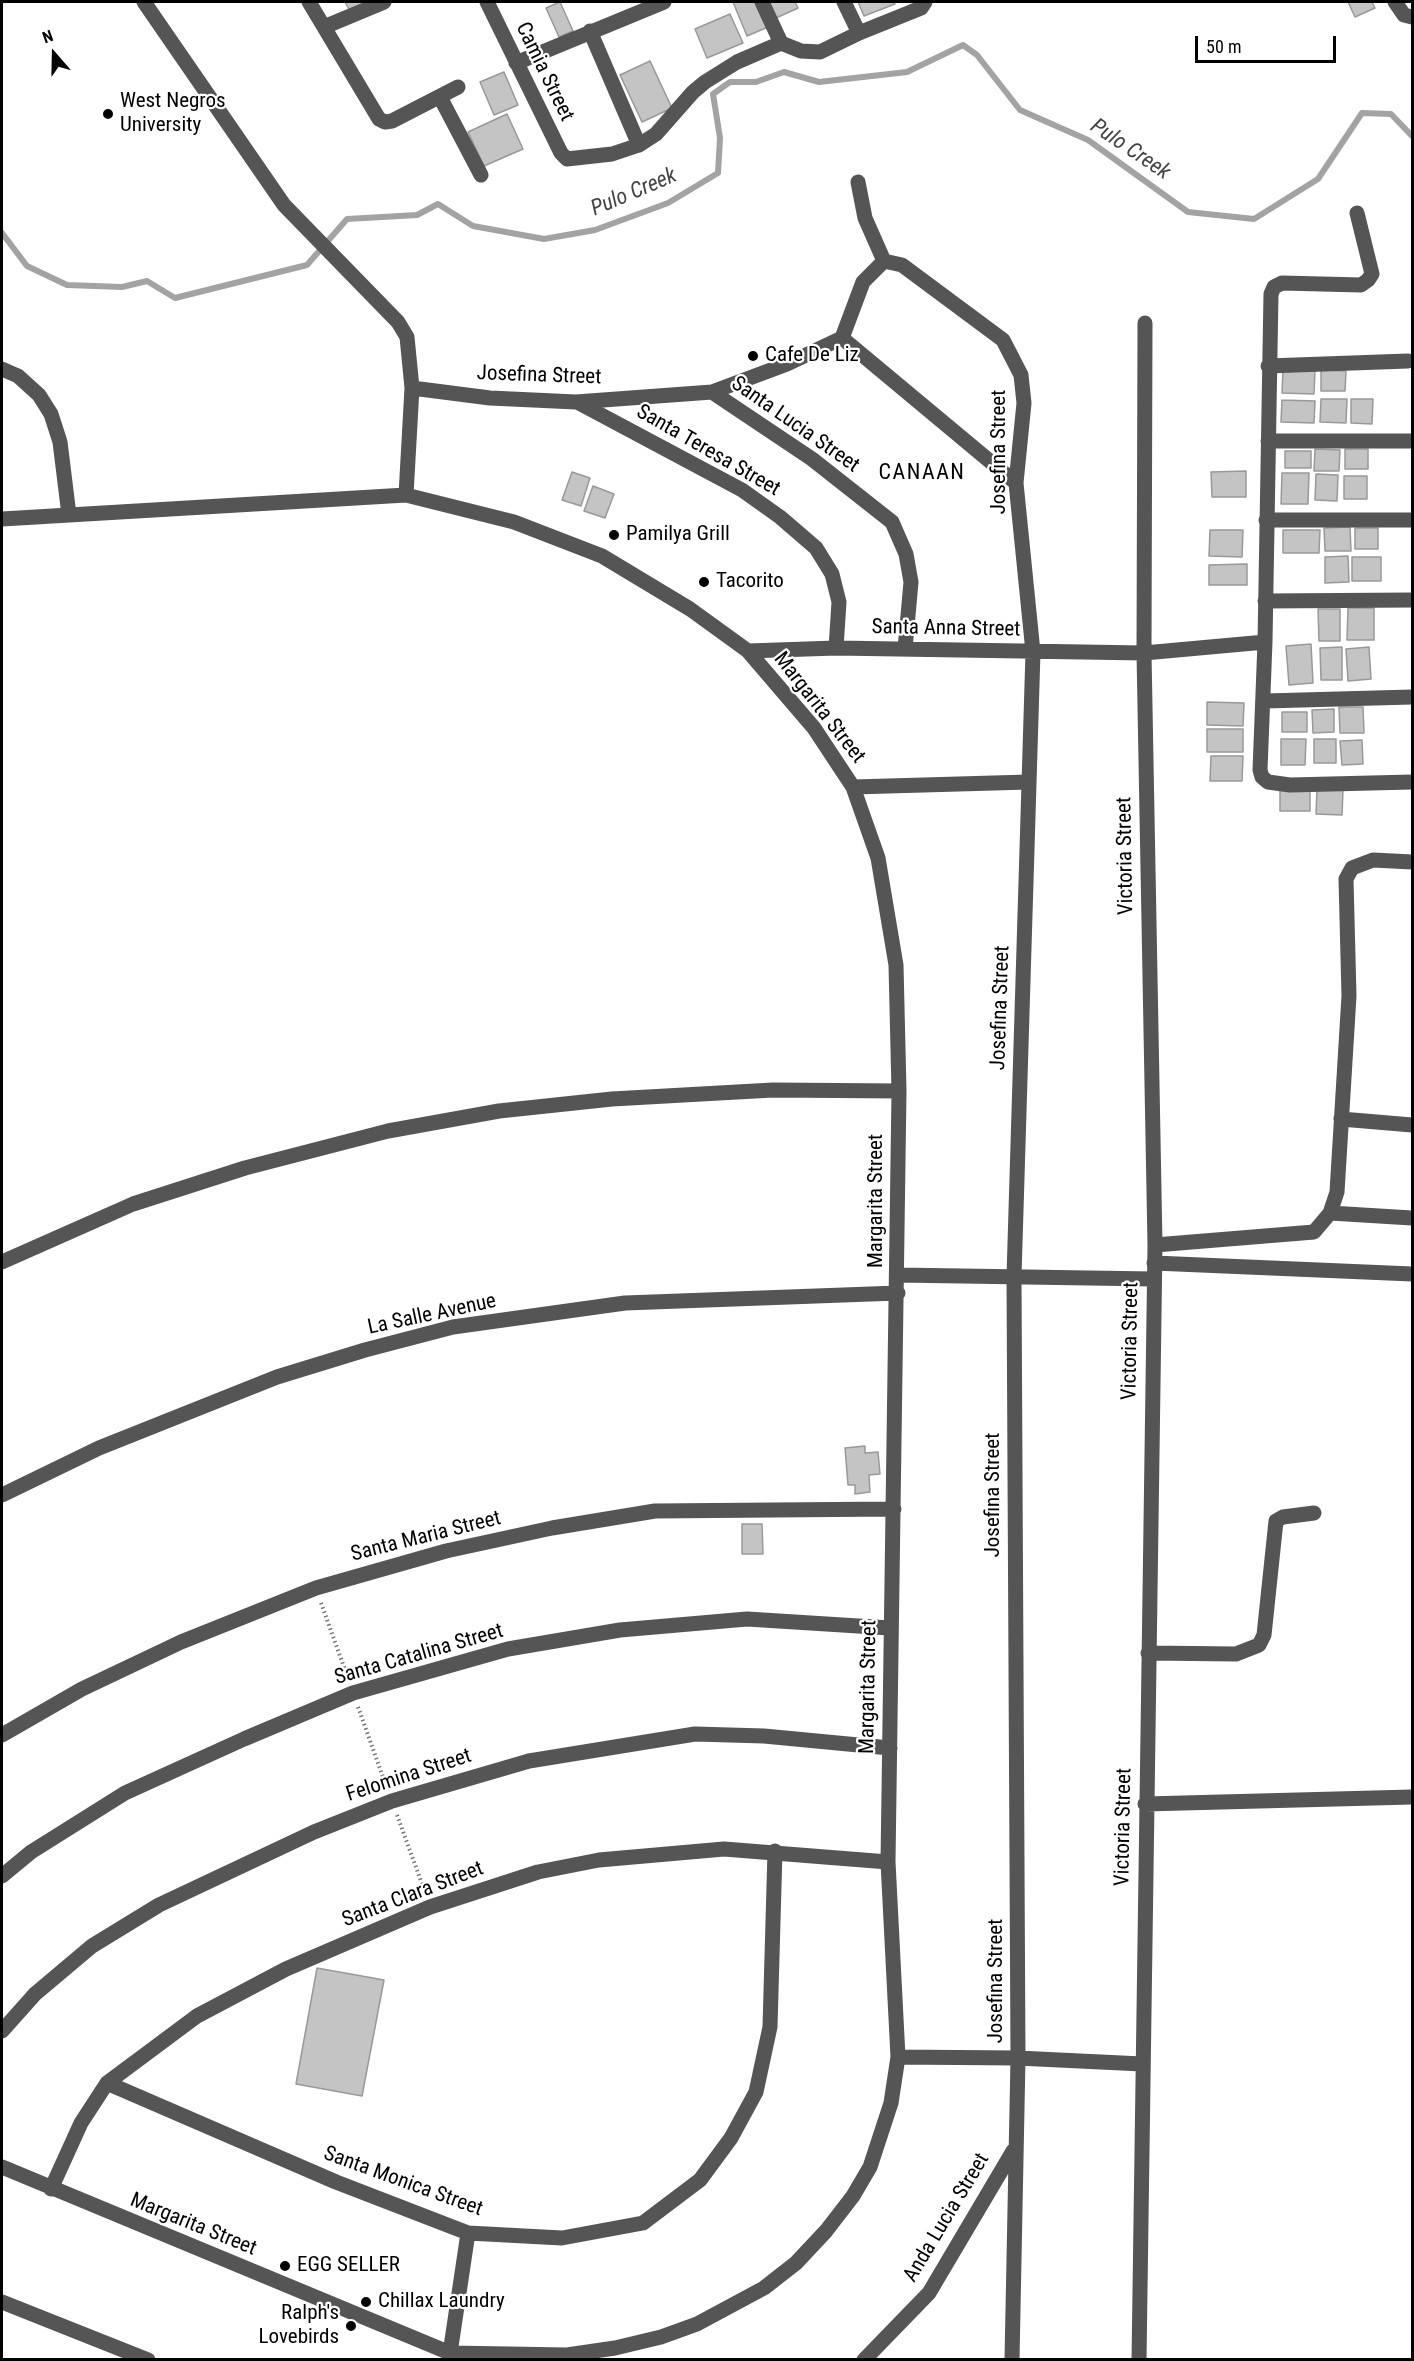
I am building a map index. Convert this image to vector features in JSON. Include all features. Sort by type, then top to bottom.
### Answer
[{"type":"street","points":[[144,2],[247,156],[284,205],[398,322],[407,337],[412,388],[406,495]]},
{"type":"street","points":[[309,2],[379,119],[392,122],[458,87]]},
{"type":"street","points":[[324,27],[384,2]]},
{"type":"street","name":"Camia Street","points":[[487,2],[561,153],[567,159],[612,154],[639,145]]},
{"type":"street","points":[[516,63],[664,2]]},
{"type":"street","points":[[762,2],[781,43],[801,51],[820,52],[921,8],[925,2]]},
{"type":"street","points":[[844,2],[860,33]]},
{"type":"street","points":[[1395,2],[1404,15],[1413,17]]},
{"type":"street","points":[[590,31],[639,145],[656,134],[693,92],[705,82],[737,62],[781,43]]},
{"type":"street","points":[[440,97],[481,175]]},
{"type":"street","points":[[858,182],[865,218],[884,261],[863,282],[842,338],[1016,483]]},
{"type":"street","points":[[1357,213],[1372,274],[1368,280],[1361,285],[1282,283],[1274,287],[1271,294],[1264,701],[1260,770],[1268,782],[1290,785],[1413,782]]},
{"type":"street","name":"Josefina Street","points":[[884,261],[902,264],[1003,339],[1020,375],[1024,403],[1016,483],[1033,652],[1014,1276],[1018,2058],[1014,2148],[1012,2360]]},
{"type":"street","name":"Victoria Street","points":[[1139,2360],[1145,1803],[1155,1245],[1144,653],[1145,323]]},
{"type":"street","name":"Josefina Street","points":[[412,388],[490,398],[576,402],[712,392],[787,364],[842,338]]},
{"type":"street","points":[[1268,366],[1408,361]]},
{"type":"street","points":[[2,369],[18,376],[39,395],[51,414],[60,442],[69,515]]},
{"type":"street","name":"Santa Lucia Street","points":[[712,392],[812,459],[892,522],[906,554],[911,582],[905,650]]},
{"type":"street","name":"Santa Teresa Street","points":[[576,402],[742,490],[780,517],[816,548],[832,574],[839,602],[836,648]]},
{"type":"street","points":[[1268,441],[1413,441]]},
{"type":"street","name":"Margarita Street","points":[[2,519],[406,495],[514,522],[602,556],[690,609],[748,651],[814,728],[853,787],[878,858],[896,965],[899,1091],[898,1293],[890,1628],[888,1862],[898,2057],[891,2103],[870,2168],[853,2196],[826,2231],[796,2263],[764,2288],[697,2324],[661,2337],[615,2348],[567,2355],[450,2356],[2,2167]]},
{"type":"street","points":[[1266,520],[1413,520]]},
{"type":"street","points":[[1265,601],[1413,600]]},
{"type":"street","name":"Santa Anna Street","points":[[748,651],[836,648],[1144,653],[1265,642]]},
{"type":"street","points":[[1264,701],[1413,698]]},
{"type":"street","points":[[853,787],[1029,782]]},
{"type":"street","points":[[1155,1245],[1314,1232],[1330,1213],[1337,1192],[1348,996],[1346,879],[1352,868],[1373,860],[1413,862]]},
{"type":"street","points":[[2,1262],[134,1204],[245,1168],[388,1131],[499,1111],[612,1099],[773,1090],[899,1091]]},
{"type":"street","points":[[1341,1119],[1413,1125]]},
{"type":"street","points":[[1330,1213],[1413,1218]]},
{"type":"street","points":[[1154,1263],[1413,1274]]},
{"type":"street","points":[[898,1275],[1153,1279]]},
{"type":"street","name":"La Salle Avenue","points":[[2,1495],[99,1448],[277,1377],[365,1350],[453,1328],[625,1303],[898,1293]]},
{"type":"street","name":"Santa Maria Street","points":[[2,1735],[82,1689],[171,1647],[316,1587],[457,1548],[552,1528],[655,1511],[894,1509]]},
{"type":"street","points":[[1148,1653],[1236,1654],[1259,1645],[1264,1635],[1276,1521],[1283,1517],[1314,1513]]},
{"type":"street","name":"Santa Catalina Street","points":[[2,1876],[31,1852],[125,1793],[353,1693],[508,1649],[620,1630],[747,1619],[890,1628]]},
{"type":"street","name":"Felomina Street","points":[[2,2031],[35,1994],[92,1946],[159,1905],[314,1832],[392,1801],[529,1761],[695,1734],[764,1736],[890,1748]]},
{"type":"street","points":[[1145,1803],[1413,1797]]},
{"type":"street","name":"Santa Clara Street","points":[[51,2189],[81,2123],[107,2083],[207,2011],[286,1969],[430,1907],[538,1872],[598,1860],[724,1849],[775,1851],[888,1862]]},
{"type":"street","name":"Santa Monica Street","points":[[107,2083],[336,2182],[468,2233],[562,2238],[643,2223],[700,2180],[731,2138],[756,2092],[770,2027],[775,1851]]},
{"type":"street","points":[[898,2057],[1018,2058],[1142,2064]]},
{"type":"street","name":"Anda Lucia Street","points":[[864,2360],[929,2293],[1014,2148]]},
{"type":"street","points":[[450,2356],[468,2233]]},
{"type":"street","points":[[2,2302],[148,2360]]},
{"type":"path","points":[[316,1587],[430,1907]]},
{"type":"building","points":[[345,2],[374,2],[351,13]]},
{"type":"building","points":[[560,2],[573,31],[559,37],[546,8]]},
{"type":"building","points":[[733,2],[757,2],[768,27],[747,36]]},
{"type":"building","points":[[769,2],[795,2],[798,8],[776,18]]},
{"type":"building","points":[[858,2],[893,2],[895,4],[864,16]]},
{"type":"building","points":[[1348,2],[1372,2],[1375,8],[1355,17]]},
{"type":"building","points":[[730,14],[743,43],[707,58],[695,29]]},
{"type":"building","points":[[650,61],[672,108],[642,122],[620,75]]},
{"type":"building","points":[[504,72],[518,105],[494,115],[480,82]]},
{"type":"building","points":[[507,114],[523,149],[484,166],[468,132]]},
{"type":"building","points":[[1283,370],[1315,371],[1314,394],[1282,393]]},
{"type":"building","points":[[1321,370],[1346,371],[1345,391],[1321,391]]},
{"type":"building","points":[[1321,399],[1347,399],[1346,423],[1320,422]]},
{"type":"building","points":[[1351,399],[1373,399],[1372,424],[1351,423]]},
{"type":"building","points":[[1282,400],[1315,401],[1314,423],[1281,422]]},
{"type":"building","points":[[1315,449],[1340,450],[1339,471],[1314,471]]},
{"type":"building","points":[[1345,449],[1368,449],[1368,469],[1345,469]]},
{"type":"building","points":[[1285,451],[1311,451],[1311,468],[1285,468]]},
{"type":"building","points":[[1246,471],[1246,497],[1212,497],[1211,472]]},
{"type":"building","points":[[572,472],[590,478],[581,506],[562,500]]},
{"type":"building","points":[[1282,473],[1309,473],[1308,504],[1281,504]]},
{"type":"building","points":[[1316,474],[1338,475],[1337,501],[1315,500]]},
{"type":"building","points":[[1344,476],[1367,476],[1367,499],[1344,499]]},
{"type":"building","points":[[593,486],[614,494],[605,518],[584,511]]},
{"type":"building","points":[[1350,527],[1351,551],[1325,551],[1324,528]]},
{"type":"building","points":[[1355,528],[1378,528],[1378,549],[1355,549]]},
{"type":"building","points":[[1210,530],[1243,530],[1242,557],[1209,556]]},
{"type":"building","points":[[1283,530],[1320,530],[1319,553],[1283,553]]},
{"type":"building","points":[[1348,556],[1349,582],[1325,583],[1325,557]]},
{"type":"building","points":[[1352,557],[1381,557],[1381,581],[1352,581]]},
{"type":"building","points":[[1247,564],[1247,585],[1209,585],[1209,565]]},
{"type":"building","points":[[1348,608],[1374,608],[1374,640],[1347,640]]},
{"type":"building","points":[[1318,609],[1340,609],[1340,641],[1319,641]]},
{"type":"building","points":[[1311,644],[1313,683],[1289,685],[1286,646]]},
{"type":"building","points":[[1342,647],[1342,680],[1321,680],[1320,648]]},
{"type":"building","points":[[1369,647],[1371,679],[1348,681],[1346,649]]},
{"type":"building","points":[[1207,702],[1244,703],[1243,726],[1207,725]]},
{"type":"building","points":[[1339,707],[1363,707],[1364,733],[1340,733]]},
{"type":"building","points":[[1334,709],[1334,732],[1313,733],[1312,710]]},
{"type":"building","points":[[1282,712],[1307,712],[1307,732],[1282,732]]},
{"type":"building","points":[[1207,729],[1243,729],[1243,752],[1207,752]]},
{"type":"building","points":[[1281,739],[1306,739],[1305,765],[1281,765]]},
{"type":"building","points":[[1314,739],[1336,739],[1336,763],[1314,763]]},
{"type":"building","points":[[1362,740],[1363,764],[1342,765],[1340,741]]},
{"type":"building","points":[[1211,756],[1243,756],[1242,781],[1210,781]]},
{"type":"building","points":[[1310,789],[1310,811],[1280,811],[1280,790]]},
{"type":"building","points":[[1317,789],[1343,790],[1342,815],[1316,814]]},
{"type":"building","points":[[865,1446],[865,1453],[878,1452],[880,1474],[869,1475],[870,1492],[855,1494],[855,1485],[848,1485],[845,1448]]},
{"type":"building","points":[[742,1524],[762,1524],[763,1554],[742,1554]]},
{"type":"building","points":[[317,1968],[384,1980],[362,2096],[296,2084]]},
{"type":"waterway","name":"Pulo Creek","points":[[2,233],[27,266],[67,285],[122,287],[147,281],[175,298],[307,265],[347,219],[417,215],[438,204],[473,226],[544,239],[595,230],[668,203],[718,173],[720,138],[713,94],[730,82],[756,82],[784,72],[819,82],[907,72],[963,45],[977,55],[1020,110],[1088,140],[1188,212],[1254,219],[1318,179],[1362,113],[1391,114],[1412,136]]},
{"type":"place","name":"West Negros University","points":[[108,114]]},
{"type":"place","name":"Cafe De Liz","points":[[753,356]]},
{"type":"place","name":"Pamilya Grill","points":[[614,535]]},
{"type":"place","name":"Tacorito","points":[[704,582]]},
{"type":"place","name":"EGG SELLER","points":[[285,2266]]},
{"type":"place","name":"Chillax Laundry","points":[[366,2302]]},
{"type":"place","name":"Ralph's Lovebirds","points":[[351,2326]]},
{"type":"district","name":"CANAAN","points":[[922,473]]}]
